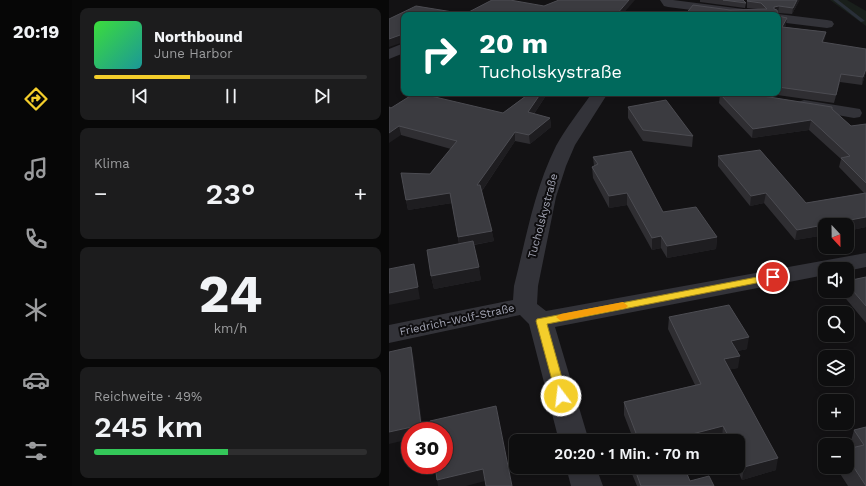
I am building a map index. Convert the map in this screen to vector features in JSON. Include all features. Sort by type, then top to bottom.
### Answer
[{"type":"street","points":[[661,12],[667,1],[739,12]]},
{"type":"street","points":[[781,18],[827,24]]},
{"type":"street","points":[[389,55],[401,49]]},
{"type":"street","name":"Tucholskystraße","points":[[572,434],[533,314],[526,286],[546,197],[554,173],[566,145],[599,96]]},
{"type":"street","points":[[788,102],[854,113]]},
{"type":"street","points":[[533,314],[866,260]]},
{"type":"street","name":"Friedrich-Wolf-Straße","points":[[389,334],[533,314]]},
{"type":"street","points":[[583,474],[587,486]]},
{"type":"shaded area","points":[[830,0],[847,0],[866,11],[866,26]]},
{"type":"building","points":[[492,0],[510,0],[544,6],[559,0],[629,0],[619,12],[469,12]]},
{"type":"building","points":[[723,0],[743,0],[746,3]]},
{"type":"building","points":[[797,0],[793,8],[779,6],[774,7],[777,12],[687,12],[693,5],[730,10],[767,9],[761,3],[747,1]]},
{"type":"building","points":[[416,6],[453,12],[404,12]]},
{"type":"building","points":[[401,13],[401,35],[389,39],[389,19]]},
{"type":"building","points":[[781,17],[787,18],[782,27],[826,32],[822,42],[866,49],[866,69],[863,77],[841,74],[836,95],[781,87]]},
{"type":"building","points":[[410,96],[431,96],[503,113],[526,96],[539,96],[528,112],[550,118],[529,135],[515,132],[477,185],[480,185],[492,231],[458,237],[450,193],[406,200],[401,173],[430,174],[457,141],[399,126],[389,133],[389,107],[391,108]]},
{"type":"building","points":[[722,96],[763,96],[832,107],[832,109],[851,126],[866,124],[866,183],[841,158],[850,156],[811,120],[753,129]]},
{"type":"building","points":[[666,100],[693,136],[643,130],[628,107]]},
{"type":"building","points":[[760,150],[806,203],[866,193],[866,217],[854,219],[854,218],[818,218],[818,226],[797,230],[766,193],[751,196],[718,156]]},
{"type":"building","points":[[631,151],[663,212],[696,207],[717,237],[667,246],[661,236],[652,238],[627,193],[609,196],[592,167],[598,164],[593,157]]},
{"type":"building","points":[[473,241],[479,267],[431,276],[427,250]]},
{"type":"building","points":[[414,264],[418,287],[389,293],[389,269]]},
{"type":"building","points":[[866,277],[866,306],[854,292],[854,280]]},
{"type":"building","points":[[729,305],[749,337],[731,341],[740,356],[724,359],[778,458],[745,467],[745,434],[727,434],[723,426],[692,434],[636,434],[624,402],[701,384],[669,317]]},
{"type":"building","points":[[411,347],[421,422],[401,422],[401,429],[389,432],[389,352]]},
{"type":"building","points":[[496,406],[512,486],[486,486],[483,469],[437,480],[436,474],[453,474],[453,422],[430,421]]},
{"type":"building","points":[[866,427],[866,486],[854,468],[854,447],[864,445],[854,430]]},
{"type":"building","points":[[637,474],[687,474],[690,481],[709,476],[714,486],[641,486]]},
{"type":"waterway","points":[[835,0],[863,21]]},
{"type":"slow traffic","points":[[561,317],[623,306]]},
{"type":"route","points":[[561,396],[541,321],[773,277]]}]
